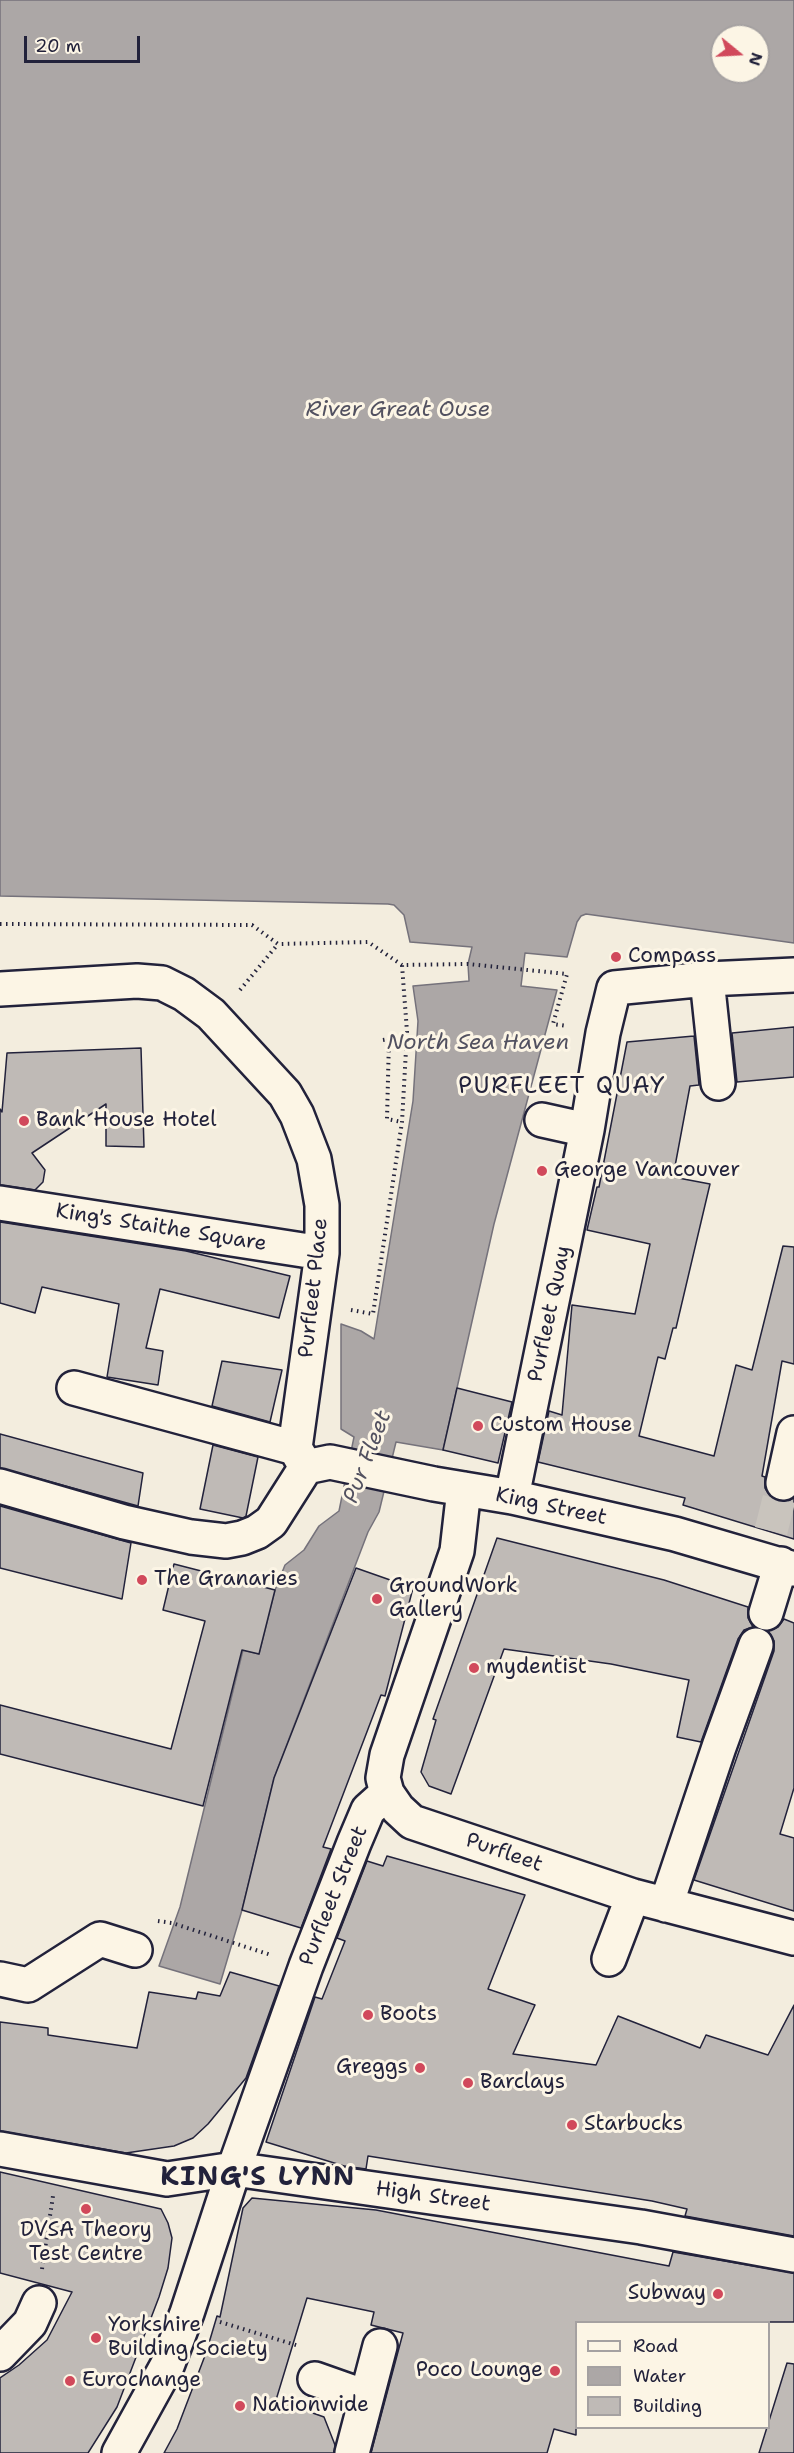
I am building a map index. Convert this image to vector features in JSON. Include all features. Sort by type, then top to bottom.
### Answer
[{"type":"street","name":"Purfleet Quay","points":[[512,1497],[587,1130],[603,1033],[614,988],[707,979],[794,975]]},
{"type":"street","points":[[707,979],[718,1083]]},
{"type":"street","name":"Purfleet Place","points":[[0,989],[137,981],[162,983],[184,994],[211,1014],[285,1094],[297,1115],[314,1159],[323,1227],[315,1304],[310,1459],[271,1522],[249,1535],[226,1541],[191,1538],[124,1522],[0,1486]]},
{"type":"street","points":[[542,1120],[587,1130]]},
{"type":"street","name":"King's Staithe Square","points":[[0,1203],[322,1253]]},
{"type":"street","name":"King Street","points":[[74,1388],[310,1459],[449,1487],[512,1497],[777,1556]]},
{"type":"street","points":[[783,1483],[794,1433]]},
{"type":"street","points":[[387,1793],[384,1778],[387,1755],[457,1551],[449,1487]]},
{"type":"street","points":[[766,1612],[777,1556]]},
{"type":"street","points":[[666,1905],[718,1747],[756,1645]]},
{"type":"street","name":"Purfleet","points":[[387,1793],[398,1809],[412,1822],[633,1896],[794,1938]]},
{"type":"street","name":"Purfleet Street","points":[[119,2453],[167,2366],[306,1966],[354,1843],[368,1810],[387,1793]]},
{"type":"street","points":[[609,1959],[633,1896]]},
{"type":"street","points":[[14,1982],[102,1927],[135,1950]]},
{"type":"street","name":"High Street","points":[[0,2149],[167,2179],[234,2169],[641,2227],[794,2255]]},
{"type":"street","points":[[0,2354],[30,2323],[39,2302]]},
{"type":"street","points":[[352,2453],[380,2346]]},
{"type":"street","points":[[315,2379],[366,2397]]},
{"type":"path","points":[[0,924],[252,925],[278,945],[368,942],[402,965],[468,964],[567,974],[553,1024],[603,1033]]},
{"type":"path","points":[[184,994],[238,992],[278,945]]},
{"type":"path","points":[[315,1304],[373,1314],[402,1122],[407,1032],[402,965]]},
{"type":"path","points":[[383,1040],[389,1040],[387,1119],[402,1122]]},
{"type":"path","points":[[172,1923],[235,1943]]},
{"type":"path","points":[[39,2302],[41,2270],[59,2160]]},
{"type":"path","points":[[187,2313],[300,2346],[315,2379]]},
{"type":"water","points":[[0,0],[794,0],[794,943],[586,914],[581,916],[577,922],[567,957],[525,953],[521,986],[557,990],[494,1224],[443,1450],[396,1442],[379,1512],[368,1532],[274,1778],[242,1910],[220,1984],[159,1966],[180,1907],[243,1650],[259,1654],[275,1590],[285,1565],[304,1550],[319,1526],[339,1511],[354,1437],[341,1429],[341,1324],[361,1331],[374,1339],[413,1101],[418,1021],[413,986],[469,981],[468,964],[472,947],[410,942],[404,915],[394,905],[0,896]]},
{"type":"building","points":[[794,1027],[794,1077],[737,1082],[732,1033]]},
{"type":"building","points":[[694,1036],[699,1085],[690,1086],[673,1177],[710,1184],[676,1328],[673,1328],[665,1359],[658,1357],[639,1436],[714,1456],[736,1365],[752,1370],[783,1246],[794,1247],[794,1364],[782,1361],[762,1476],[765,1477],[765,1488],[771,1497],[780,1501],[794,1498],[794,1539],[683,1505],[685,1498],[538,1462],[549,1411],[562,1415],[572,1305],[635,1314],[650,1244],[587,1230],[597,1187],[599,1187],[627,1042]]},
{"type":"building","name":"Bank House Hotel","points":[[141,1048],[144,1147],[106,1146],[106,1104],[32,1153],[45,1170],[43,1182],[35,1190],[0,1185],[0,1109],[2,1112],[7,1053]]},
{"type":"building","points":[[0,1222],[186,1251],[290,1276],[279,1318],[160,1289],[146,1348],[163,1351],[158,1385],[107,1377],[119,1304],[42,1287],[35,1313],[0,1303]]},
{"type":"building","points":[[222,1361],[282,1370],[270,1422],[212,1406]]},
{"type":"building","name":"Custom House","points":[[457,1388],[512,1402],[498,1463],[443,1450]]},
{"type":"building","points":[[0,1434],[143,1473],[138,1506],[0,1468]]},
{"type":"building","points":[[213,1445],[258,1457],[246,1516],[243,1518],[200,1509]]},
{"type":"building","points":[[0,1506],[131,1543],[122,1599],[0,1568]]},
{"type":"building","points":[[497,1538],[664,1580],[748,1607],[748,1618],[753,1627],[744,1630],[738,1639],[701,1742],[677,1737],[689,1680],[611,1664],[504,1649],[451,1794],[429,1786],[421,1772],[436,1720],[433,1719]]},
{"type":"building","points":[[174,1564],[275,1590],[259,1654],[242,1650],[203,1806],[0,1754],[0,1705],[171,1749],[205,1621],[163,1610]]},
{"type":"building","points":[[356,1568],[413,1588],[385,1696],[381,1695],[323,1847],[331,1849],[301,1928],[242,1910],[274,1778]]},
{"type":"building","points":[[784,1619],[794,1623],[794,1788],[780,1834],[794,1838],[794,1911],[694,1880],[774,1651],[774,1641],[768,1631],[778,1627]]},
{"type":"building","points":[[387,1856],[525,1895],[488,1989],[535,2005],[513,2054],[596,2065],[618,2016],[700,2048],[706,2035],[768,2055],[794,2005],[794,2236],[685,2216],[687,2209],[652,2201],[368,2156],[366,2169],[344,2166],[266,2142],[315,1997],[322,1999],[345,1941],[337,1938],[367,1861],[383,1866]]},
{"type":"building","points":[[230,1972],[279,1986],[246,2078],[208,2124],[193,2138],[174,2146],[126,2153],[0,2131],[0,2022],[48,2028],[48,2035],[137,2048],[149,1992],[196,1999],[198,1992],[220,1996]]},
{"type":"building","points":[[0,2172],[161,2209],[168,2223],[172,2238],[168,2268],[159,2297],[117,2407],[88,2453],[0,2453],[0,2378],[19,2365],[47,2340],[72,2292],[0,2273]]},
{"type":"building","points":[[252,2198],[376,2210],[669,2266],[673,2252],[794,2273],[794,2322],[575,2321],[576,2435],[554,2429],[547,2453],[371,2453],[403,2333],[371,2325],[374,2312],[307,2298],[276,2400],[324,2417],[335,2445],[334,2453],[164,2453],[177,2429],[206,2353],[217,2316],[220,2317],[243,2208]]},
{"type":"building","points":[[787,2363],[794,2364],[794,2453],[759,2453],[766,2429],[770,2429],[770,2418]]},
{"type":"tunnel","points":[[771,1531],[783,1483]]},
{"type":"place","name":"Compass","points":[[616,957]]},
{"type":"place","name":"Bank House Hotel","points":[[24,1121]]},
{"type":"place","name":"George Vancouver","points":[[542,1171]]},
{"type":"place","name":"Custom House","points":[[478,1426]]},
{"type":"place","name":"The Granaries","points":[[142,1580]]},
{"type":"place","name":"GroundWork Gallery","points":[[377,1599]]},
{"type":"place","name":"mydentist","points":[[474,1668]]},
{"type":"place","name":"Boots","points":[[368,2015]]},
{"type":"place","name":"Greggs","points":[[420,2068]]},
{"type":"place","name":"Barclays","points":[[468,2083]]},
{"type":"place","name":"Starbucks","points":[[572,2125]]},
{"type":"place","name":"DVSA Theory Test Centre","points":[[86,2209]]},
{"type":"place","name":"Subway","points":[[718,2294]]},
{"type":"place","name":"Yorkshire Building Society","points":[[96,2338]]},
{"type":"place","name":"Poco Lounge","points":[[555,2371]]},
{"type":"place","name":"Eurochange","points":[[70,2381]]},
{"type":"place","name":"Nationwide","points":[[240,2406]]},
{"type":"district","name":"PURFLEET QUAY","points":[[562,1087]]},
{"type":"district","name":"KING'S LYNN","points":[[258,2178]]},
{"type":"water label","name":"River Great Ouse","points":[[398,410]]},
{"type":"water label","name":"North Sea Haven","points":[[478,1043]]},
{"type":"water label","name":"Pur Fleet","points":[[368,1457]]}]
